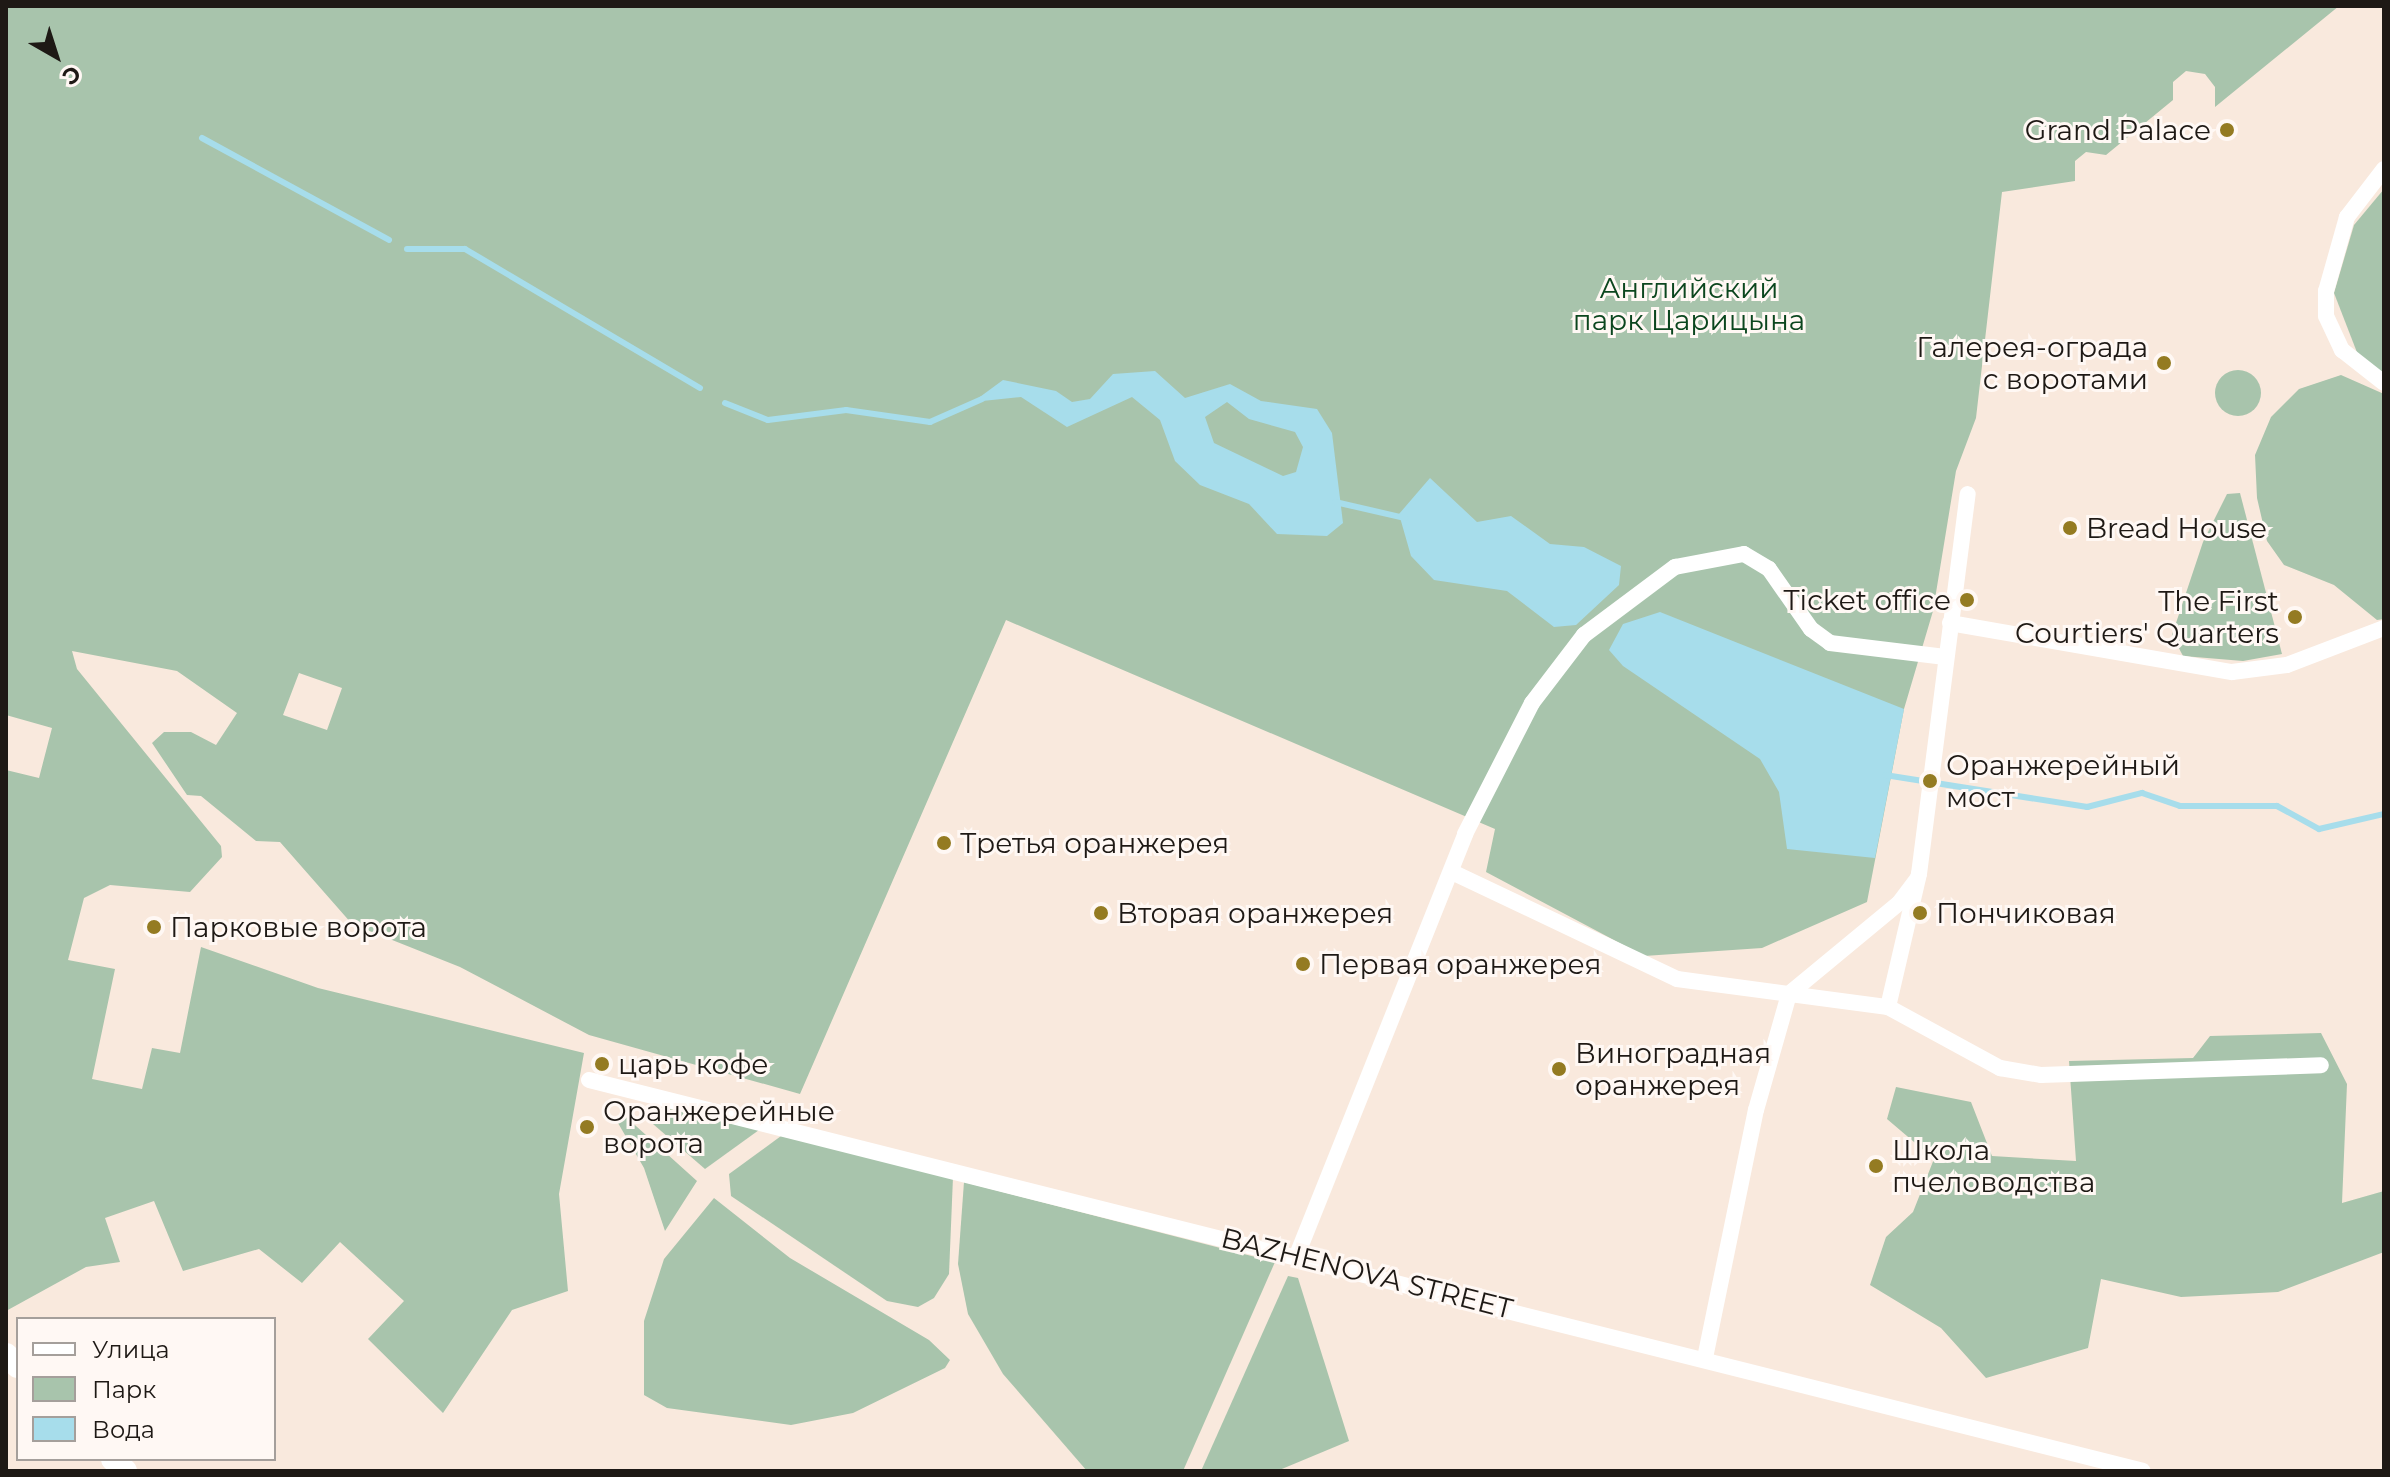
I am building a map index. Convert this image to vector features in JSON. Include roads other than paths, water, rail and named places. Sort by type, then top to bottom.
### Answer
[{"type":"street","points":[[2384,169],[2347,217],[2326,291],[2326,316],[2342,350],[2384,383]]},
{"type":"street","points":[[1888,1007],[1919,876],[1968,494]]},
{"type":"street","points":[[1297,1255],[1454,873],[1465,834],[1532,703],[1584,635],[1675,567],[1744,554],[1769,569],[1811,629],[1830,643],[1945,657]]},
{"type":"street","points":[[1950,623],[2232,672],[2287,665],[2384,628]]},
{"type":"street","points":[[1454,873],[1677,979],[1888,1007],[2000,1068],[2041,1075],[2321,1065]]},
{"type":"street","points":[[1705,1358],[1756,1110],[1789,994],[1899,903],[1919,876]]},
{"type":"street","name":"BAZHENOVA STREET","points":[[589,1080],[1297,1255],[2143,1471]]},
{"type":"water","points":[[1155,371],[1185,398],[1230,384],[1261,401],[1317,409],[1332,433],[1343,523],[1327,536],[1277,534],[1249,504],[1200,485],[1175,461],[1160,420],[1132,397],[1067,427],[1021,397],[973,402],[1003,380],[1056,391],[1072,402],[1090,399],[1113,374]],"holes":[[[1227,402],[1249,419],[1295,432],[1303,447],[1296,472],[1283,476],[1214,443],[1205,417]]]},
{"type":"water","points":[[1430,478],[1477,522],[1511,516],[1550,544],[1584,547],[1621,566],[1619,585],[1576,625],[1554,627],[1507,591],[1434,580],[1411,556],[1399,514]]},
{"type":"water","points":[[1660,612],[1904,709],[1875,858],[1787,849],[1779,792],[1760,759],[1623,666],[1609,650],[1623,624]]},
{"type":"waterway","points":[[202,138],[389,240]]},
{"type":"waterway","points":[[407,249],[465,249],[700,388]]},
{"type":"waterway","points":[[725,403],[768,420],[846,410],[930,422],[982,399]]},
{"type":"waterway","points":[[1335,502],[1405,518]]},
{"type":"waterway","points":[[1885,775],[2087,807],[2142,793],[2180,806],[2277,806],[2319,829],[2384,814]]},
{"type":"place","name":"Grand Palace","points":[[2227,130]]},
{"type":"place","name":"Галерея-ограда с воротами","points":[[2164,363]]},
{"type":"place","name":"Bread House","points":[[2070,528]]},
{"type":"place","name":"Ticket office","points":[[1967,600]]},
{"type":"place","name":"The First Courtiers' Quarters","points":[[2295,617]]},
{"type":"place","name":"Оранжерейный мост","points":[[1930,781]]},
{"type":"place","name":"Третья оранжерея","points":[[944,843]]},
{"type":"place","name":"Вторая оранжерея","points":[[1101,913]]},
{"type":"place","name":"Пончиковая","points":[[1920,913]]},
{"type":"place","name":"Парковые ворота","points":[[154,927]]},
{"type":"place","name":"Первая оранжерея","points":[[1303,964]]},
{"type":"place","name":"царь кофе","points":[[602,1064]]},
{"type":"place","name":"Виноградная оранжерея","points":[[1559,1069]]},
{"type":"place","name":"Оранжерейные ворота","points":[[587,1127]]},
{"type":"place","name":"Школа пчеловодства","points":[[1876,1166]]},
{"type":"park label","name":"Английский парк Царицына","points":[[1689,304]]}]
